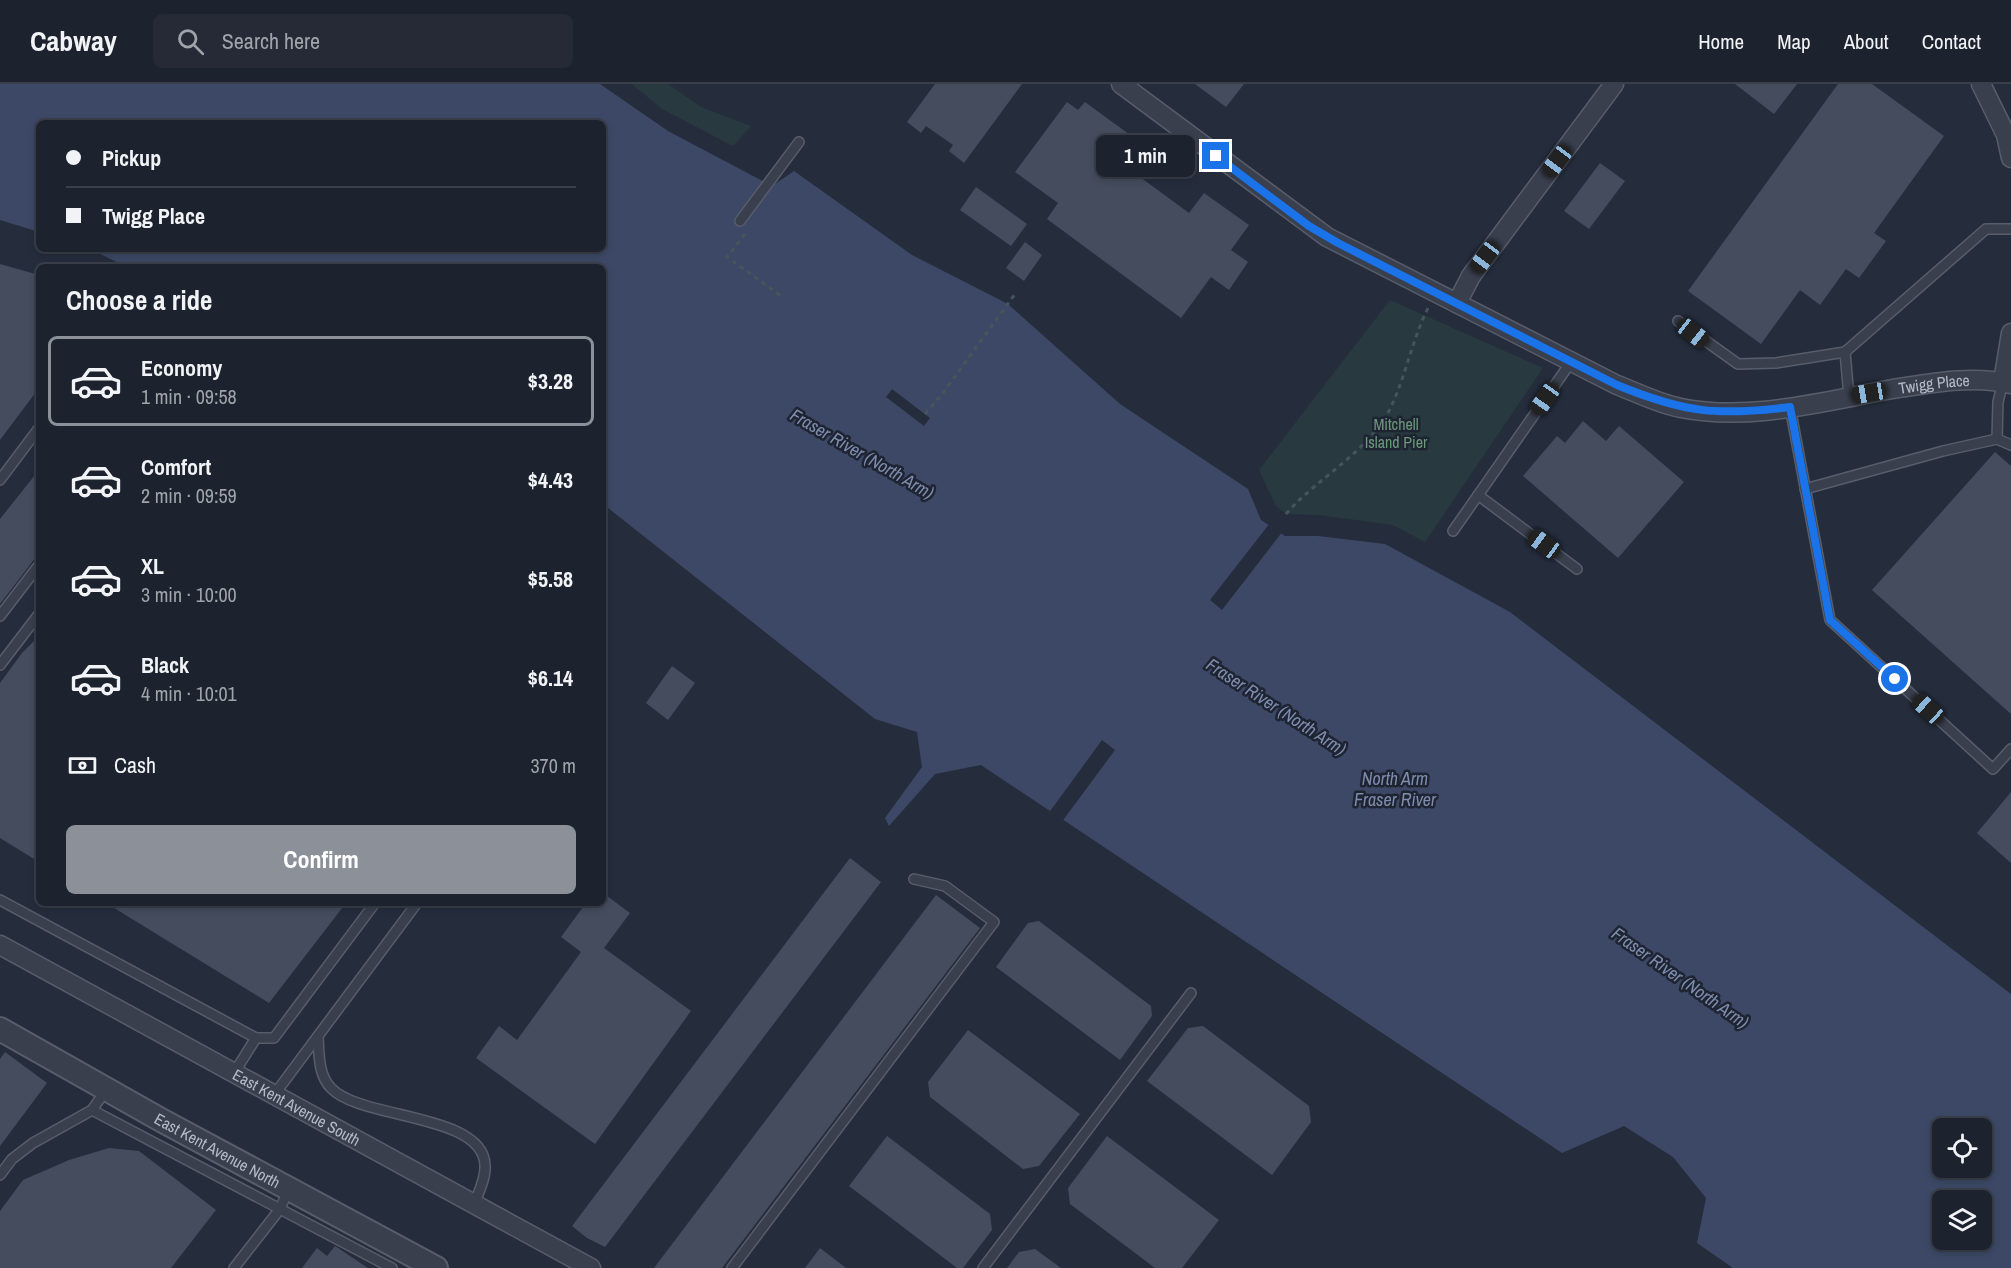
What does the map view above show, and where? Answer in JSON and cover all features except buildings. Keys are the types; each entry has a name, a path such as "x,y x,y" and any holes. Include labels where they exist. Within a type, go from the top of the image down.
{"street":[{"name":"Twigg Place","path":"1121,84 1309,226 1349,250 1617,385 1679,408 1733,413 1790,407 1932,383 2007,383"},
{"path":"1457,303 1471,276 1614,84"},
{"path":"1981,84 2006,135 2011,158"},
{"path":"2007,383 2011,333"},
{"name":"East Kent Avenue South","path":"0,945 591,1268"},
{"name":"East Kent Avenue North","path":"0,1029 106,1090 436,1268"}],"lane":[{"path":"740,221 799,142"},
{"path":"1678,321 1738,364 1776,363 1845,352 1986,229 2011,229"},
{"path":"1845,352 1849,397"},
{"path":"1453,531 1571,362"},
{"path":"1997,439 1998,402 2007,383"},
{"path":"1790,407 1830,620 1993,769 2011,749"},
{"path":"0,480 36,432"},
{"path":"1805,489 1943,450 1997,439 2011,445"},
{"path":"1478,495 1577,569"},
{"path":"0,616 36,569"},
{"path":"0,665 36,618"},
{"path":"732,1268 994,922 945,886 914,879"},
{"path":"0,900 256,1038 274,1038 373,906"},
{"path":"274,1095 415,906"},
{"path":"983,1268 1191,993"},
{"path":"318,1036 320,1064 324,1079 339,1094 450,1129 476,1144 485,1165 474,1205"},
{"path":"234,1073 256,1038"},
{"path":"0,1175 12,1159 33,1143 92,1110 106,1090"},
{"path":"92,1110 392,1268"},
{"path":"234,1268 280,1209 290,1188"}],"path":[{"path":"747,230 727,257 784,298"},
{"path":"925,414 944,393 1015,294"},
{"path":"1286,514 1303,494 1361,447 1390,407 1418,329 1429,306"}],"green space":[{"path":"632,84 668,84 701,107 751,126 733,146 662,109"},
{"name":"Mitchell Island Pier","path":"1390,300 1543,368 1425,542 1393,525 1319,515 1286,514 1276,506 1259,470"}],"water":[{"name":"North Arm Fraser River","path":"0,84 600,84 668,131 772,186 794,171 912,255 1008,304 1120,404 1248,489 1261,520 1285,536 1318,536 1385,544 1510,612 2011,994 2011,1268 1733,1268 1697,1243 1706,1198 1673,1157 1624,1126 1562,1153 981,765 935,774 889,826 885,818 922,767 917,732 875,719 606,506 606,264 121,264 96,252 606,252 606,120 36,120 36,231 0,220"}],"pier":[{"path":"892,389 930,418 924,426 886,397"},
{"path":"1270,523 1283,531 1222,610 1210,600"},
{"path":"1102,740 1115,750 1061,823 1048,814"}],"route":[{"path":"1216,156 1309,226 1338,243 1617,385 1656,401 1705,412 1733,413 1790,407 1830,620 1895,679"}],"water label":[{"name":"Fraser River (North Arm)","path":"862,454"},
{"name":"Fraser River (North Arm)","path":"1276,707"},
{"name":"Fraser River (North Arm)","path":"1680,978"}]}
